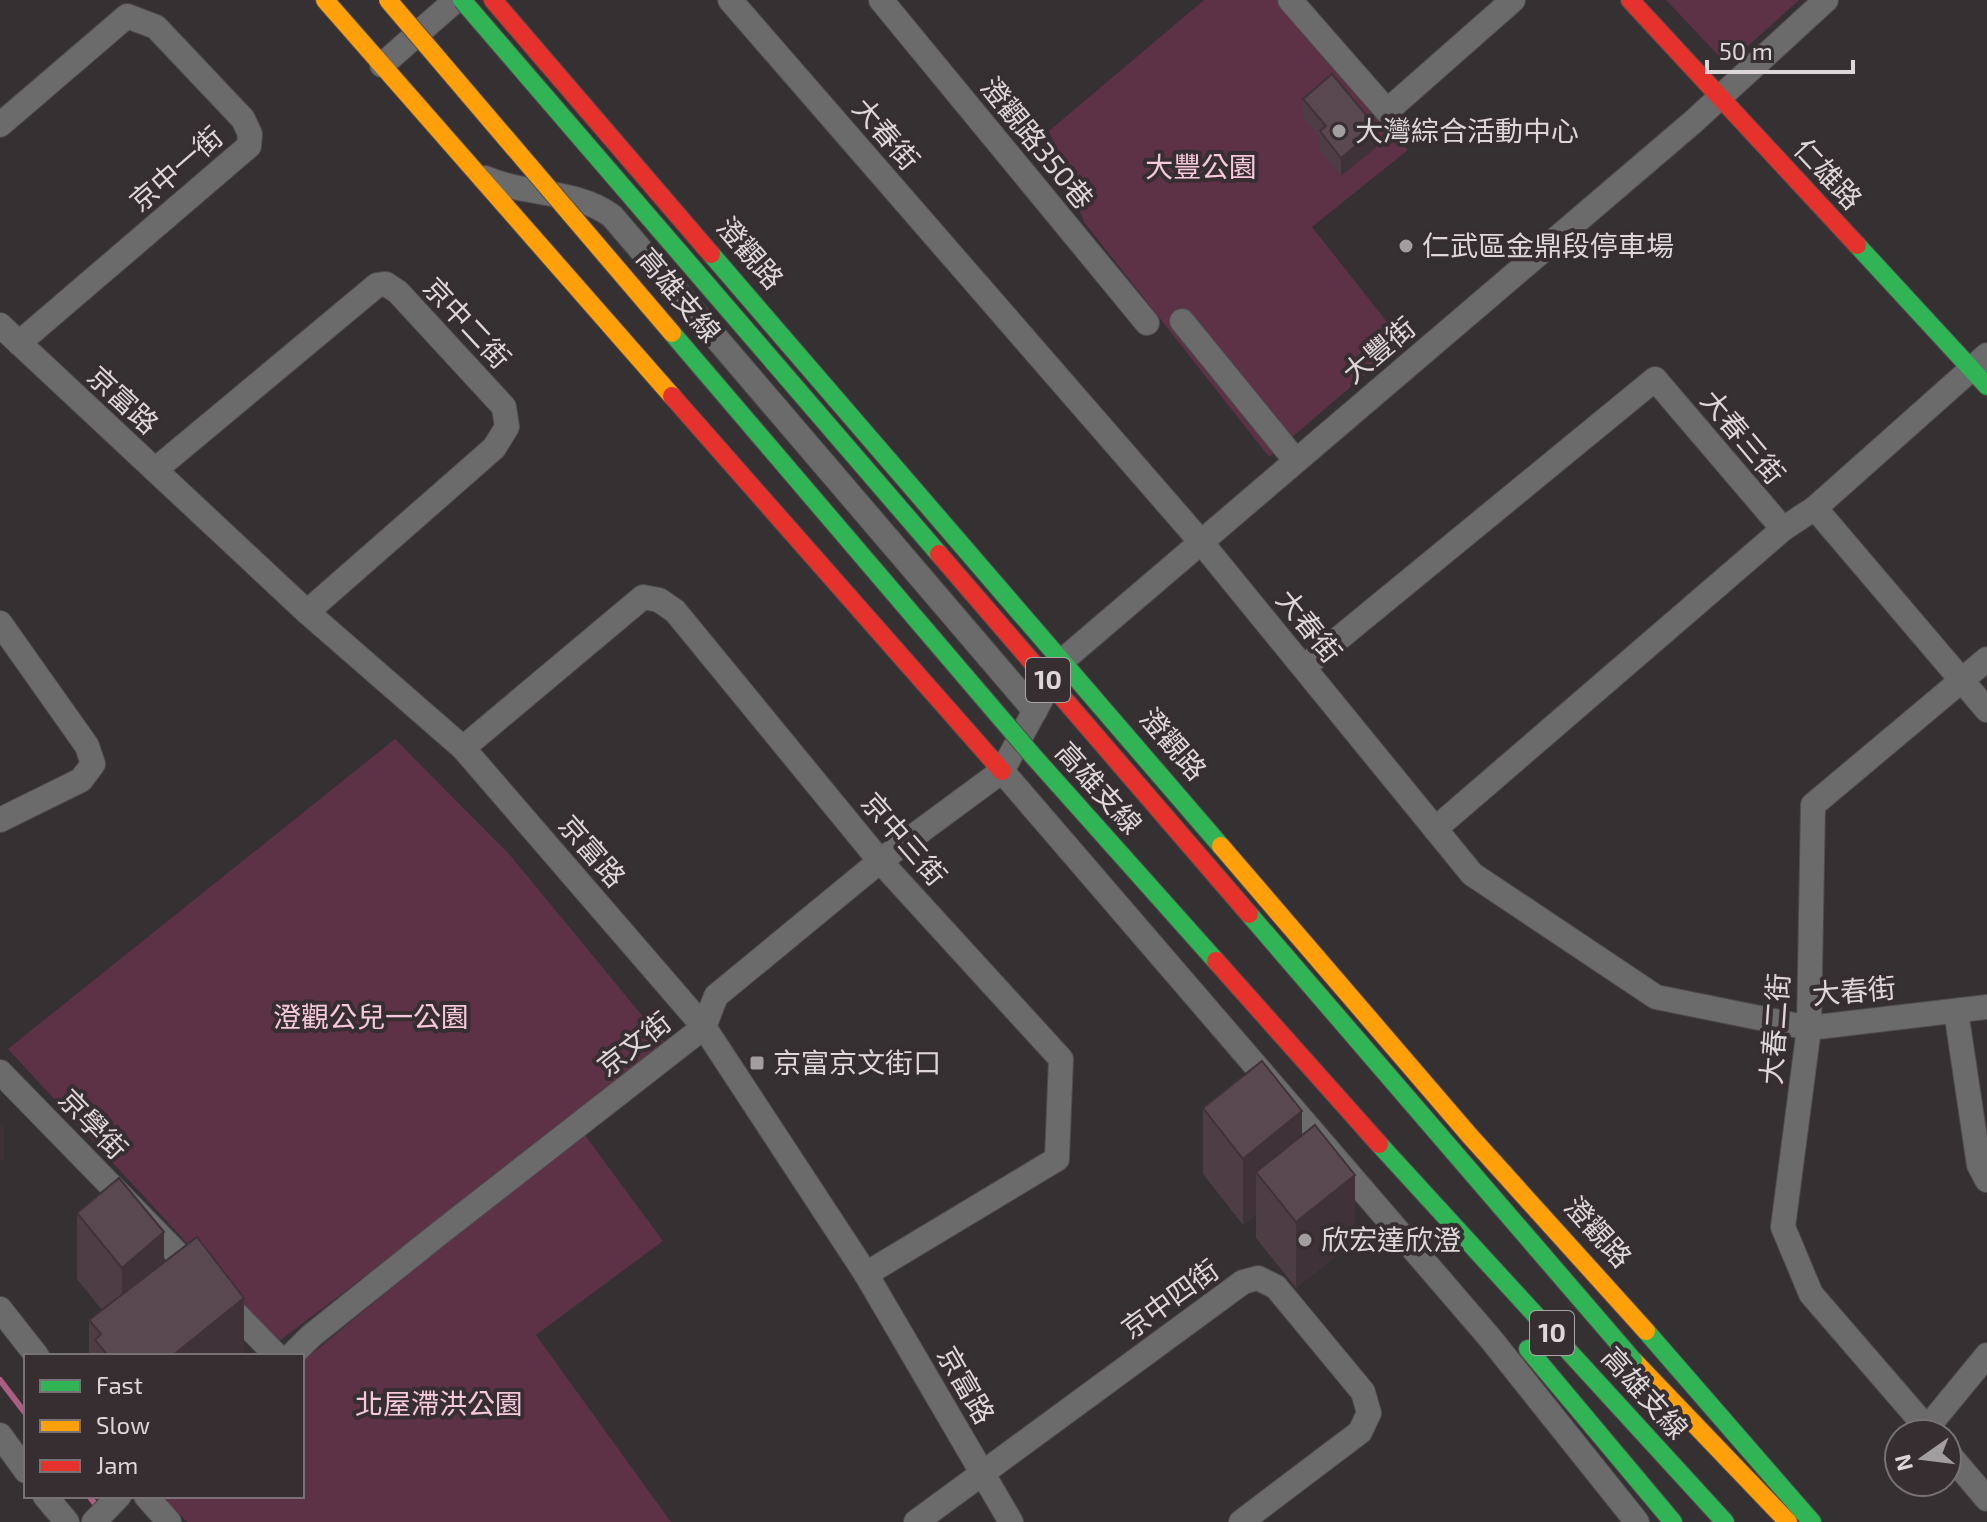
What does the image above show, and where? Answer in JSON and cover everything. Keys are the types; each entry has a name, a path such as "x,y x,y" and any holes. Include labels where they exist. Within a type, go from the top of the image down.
{"main road":[{"path":"325,0 1002,771"},
{"name":"高雄支線","path":"388,0 1034,757 1379,1144 1725,1522"},
{"name":"高雄支線","path":"459,0 1633,1360 1764,1522"},
{"name":"澄觀路","path":"493,0 1470,1136 1658,1344 1812,1522"},
{"name":"仁雄路","path":"1630,0 1719,98 1982,369"},
{"path":"1379,1144 1408,1201 1427,1225"},
{"path":"1515,1332 1673,1522"},
{"path":"1633,1360 1788,1522"}],"street":[{"path":"382,65 459,0"},
{"name":"大春街","path":"730,0 1201,542 1472,874 1656,997 1809,1028 1987,1007"},
{"name":"澄觀路350巷","path":"881,0 1147,323"},
{"path":"1290,0 1387,111 1513,0"},
{"name":"大豐街","path":"1002,771 1062,661 1719,98 1826,0"},
{"name":"京中一街","path":"0,125 127,16 156,27 243,119 250,134 249,146 19,343"},
{"path":"479,176 509,188 593,202 612,216 1035,711"},
{"name":"京中二街","path":"155,470 377,285 386,284 398,292 504,407 507,427 494,448 307,612"},
{"path":"1182,321 1296,461"},
{"name":"京富路","path":"0,325 307,612 463,748 704,1027 866,1274 1011,1522"},
{"path":"1435,829 1783,529 1815,508 1982,369"},
{"name":"大春三街","path":"1304,667 1655,379 1783,529"},
{"path":"1815,508 1987,710"},
{"name":"京中三街","path":"463,748 643,597 659,600 675,611 880,861 1061,1059 1057,1159 866,1274"},
{"path":"0,623 87,746 93,764 81,780 0,820"},
{"name":"大春二街","path":"1918,1418 1811,1294 1783,1227 1809,1028 1813,805 1987,659"},
{"path":"1002,771 1490,1338 1637,1522"},
{"name":"京文街","path":"293,1354 429,1241 704,1027 716,996 880,861 1002,771"},
{"path":"1956,1011 1979,1165 1987,1180"},
{"name":"京學街","path":"0,1072 275,1354"},
{"name":"京中四街","path":"916,1522 1243,1282 1258,1278 1276,1287 1363,1392 1369,1413 1360,1432 1241,1522"},
{"path":"0,1309 35,1354"},
{"path":"1939,1418 1987,1355"},
{"path":"0,1435 24,1468"},
{"path":"1963,1471 1987,1499"},
{"path":"47,1498 67,1522"},
{"path":"94,1522 117,1498"},
{"path":"148,1498 169,1522"}],"green space":[{"name":"大豐公園","path":"1204,0 1278,0 1408,150 1312,227 1403,342 1269,457 1084,222 1049,131"},
{"path":"1666,0 1799,0 1736,57 1718,55"},
{"name":"澄觀公兒一公園","path":"395,739 510,855 668,1047 278,1342 8,1049"},
{"name":"北屋滯洪公園","path":"582,1131 663,1241 536,1335 671,1522 187,1522 164,1498 304,1498 304,1360"}],"building":[{"path":"1332,74 1377,128 1341,158 1320,131 1326,126 1303,99"},
{"path":"1262,1061 1302,1111 1243,1159 1203,1108"},
{"path":"1315,1125 1355,1175 1296,1222 1256,1172"},
{"path":"119,1178 164,1232 122,1268 77,1213"},
{"path":"197,1237 244,1298 174,1354 106,1354 95,1340 101,1334 89,1320"}],"waterway":[{"path":"0,1380 24,1411"},
{"path":"91,1498 99,1509"}],"traffic: fast":[{"path":"462,0 939,554"},
{"path":"1857,245 1987,386"},
{"path":"711,254 1221,846"},
{"path":"672,333 1034,757 1216,961"},
{"path":"1249,914 1633,1360"},
{"path":"1379,1144 1725,1522"},
{"path":"1646,1331 1812,1522"},
{"path":"1528,1349 1673,1522"}],"traffic: slow":[{"path":"325,0 672,396"},
{"path":"388,0 672,333"},
{"path":"1221,846 1470,1136 1646,1331"},
{"path":"1633,1360 1788,1522"}],"traffic: jam":[{"path":"493,0 711,254"},
{"path":"1630,0 1857,245"},
{"path":"672,396 1002,771"},
{"path":"939,554 1249,914"},
{"path":"1216,961 1379,1144"}],"place":[{"name":"大灣綜合活動中心","path":"1339,131"},
{"name":"仁武區金鼎段停車場","path":"1406,246"},
{"name":"京富京文街口","path":"757,1063"},
{"name":"欣宏達欣澄","path":"1305,1240"}]}
